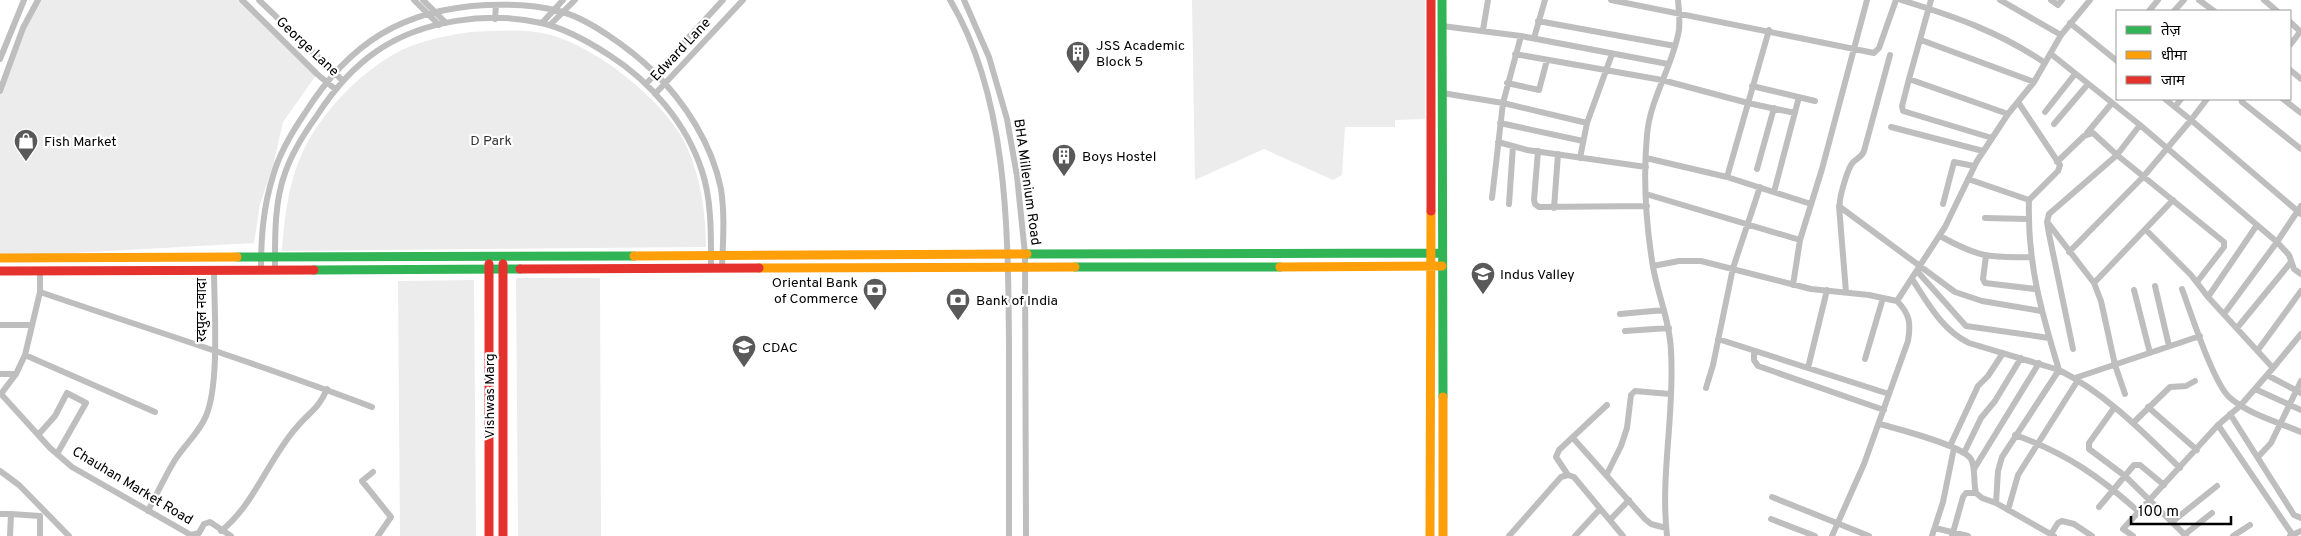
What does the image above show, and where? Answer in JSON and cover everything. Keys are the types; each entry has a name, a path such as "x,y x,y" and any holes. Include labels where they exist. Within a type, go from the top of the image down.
{"street":[{"path":"0,59 24,0"},
{"path":"0,91 24,28 38,0"},
{"name":"George Lane","path":"242,0 335,89"},
{"name":"George Lane","path":"259,0 343,81"},
{"path":"414,0 443,24"},
{"path":"423,0 431,13"},
{"path":"542,23 563,0"},
{"path":"550,25 575,0"},
{"name":"Edward Lane","path":"646,84 723,0"},
{"name":"Edward Lane","path":"655,94 743,0"},
{"name":"BHA Millenium Road","path":"950,0 958,13 977,60 992,116 1006,217 1008,254 1010,536"},
{"name":"BHA Millenium Road","path":"964,0 989,57 1007,119 1017,176 1025,254 1026,536"},
{"path":"1430,536 1431,0"},
{"path":"1442,0 1443,536"},
{"path":"1483,30 1488,0"},
{"path":"1534,38 1545,0"},
{"path":"1611,0 1769,30 1874,53 1877,52 1896,0"},
{"path":"1667,536 1666,484 1672,352 1669,328 1653,266 1646,194 1646,158 1647,132 1652,108 1675,46 1679,14 1678,0"},
{"path":"1793,285 1800,240 1867,0"},
{"path":"1901,0 1992,31 2022,47 2046,63"},
{"path":"1931,0 1902,106 1903,111 1992,138"},
{"path":"2000,0 2061,35"},
{"path":"2051,0 2058,5 2062,0"},
{"path":"1897,301 1940,236 1983,151 2008,114 2034,82 2061,35 2090,0"},
{"path":"2150,10 2158,0"},
{"path":"2175,10 2184,0"},
{"path":"2199,0 2213,10"},
{"path":"2264,0 2276,10"},
{"path":"495,19 496,5"},
{"path":"261,271 261,230 265,206 278,162 298,124 333,73 348,58 378,34 431,13 466,6 496,5 532,6 563,12 623,44 665,83 699,130 712,159 720,189 723,218 722,268"},
{"path":"275,271 278,208 284,174 294,151 335,89 377,50 398,39 443,24 495,19 521,19 550,25 571,33 630,68 655,94 687,137 702,171 707,194 711,268"},
{"path":"1538,21 1675,46"},
{"path":"2070,23 2116,59"},
{"path":"2291,23 2301,32 2291,44"},
{"path":"1442,26 1534,38 1668,64"},
{"path":"1727,177 1769,30"},
{"path":"1492,198 1503,103 1521,36"},
{"path":"1921,40 2034,82"},
{"path":"1515,54 1662,80 1748,103 1795,113"},
{"path":"1580,158 1587,123 1612,54"},
{"path":"2051,54 2168,148 2258,225 2289,255 2294,269 2301,274"},
{"path":"1846,292 1839,203 1851,165 1860,159 1864,151 1890,55"},
{"path":"1507,83 1540,90 1547,60"},
{"path":"2291,71 2301,79"},
{"path":"2045,112 2075,74"},
{"path":"1909,79 2008,114"},
{"path":"2054,124 2088,84"},
{"path":"1752,86 1815,101"},
{"path":"1442,93 1503,103 1587,123"},
{"path":"1774,192 1800,97"},
{"path":"2166,100 2300,211 2224,314"},
{"path":"2175,107 2180,100"},
{"path":"2069,252 2144,177 2206,100"},
{"path":"2241,100 2301,149"},
{"path":"2284,100 2301,113"},
{"path":"2018,102 2060,165 2058,170 2028,200 2031,257 2036,289 2059,370"},
{"path":"2057,162 2086,135 2112,103"},
{"path":"1757,170 1774,108"},
{"path":"1500,123 1583,140"},
{"path":"2073,348 2047,222 2052,211 2117,155 2140,125"},
{"path":"1891,127 1983,151"},
{"path":"2086,135 2093,133 2117,155 2224,242 2224,247 2197,282"},
{"path":"1498,142 1538,151 1646,167"},
{"path":"1509,204 1513,146"},
{"path":"1538,151 1534,200 1539,207 1647,206"},
{"path":"1554,208 1558,154"},
{"path":"1646,158 1727,177 1811,204"},
{"path":"1943,204 1954,162 1974,166"},
{"path":"1968,179 2028,200"},
{"path":"1706,388 1733,268 1760,187"},
{"path":"1646,194 1800,240"},
{"path":"2094,283 2173,200"},
{"path":"1839,203 1840,207 1919,268 1955,292 1968,298 2041,311"},
{"path":"1985,218 2028,219"},
{"path":"2047,222 2094,283 2101,301 2115,364 2125,394"},
{"path":"2208,297 2258,225"},
{"path":"2146,230 2197,282 2208,297 2273,368"},
{"path":"1940,236 1966,250 1986,256 2031,257"},
{"path":"0,258 1442,253"},
{"name":"Vishwas Marg","path":"489,256 489,536"},
{"name":"Vishwas Marg","path":"503,256 503,536"},
{"path":"1986,256 1983,279 1985,283 2036,289"},
{"path":"1653,266 1679,261 1701,261 1793,285 1897,301 1909,317 1908,342 1880,424 1832,536"},
{"path":"2237,328 2291,262"},
{"path":"0,270 275,271 1442,266"},
{"path":"1919,268 1966,326 2049,338"},
{"name":"Chauhan Market Road","path":"40,270 40,292 25,355 16,374 0,393 38,435 72,467 191,534 199,533 207,522 210,522 231,536"},
{"name":"रदपुल नवादा","path":"148,511 175,461 194,437 207,415 211,394 214,351 214,270"},
{"path":"1912,279 1946,328 1957,337 1969,343 2059,370 2077,379 2133,423 2180,468"},
{"path":"2155,286 2169,346"},
{"path":"2182,289 2218,380 2228,396 2240,406 2301,432"},
{"path":"1808,368 1827,290"},
{"path":"2134,290 2150,353"},
{"path":"2258,350 2301,291"},
{"path":"40,292 266,367 372,406"},
{"path":"1865,359 1883,298"},
{"path":"1620,314 1664,310"},
{"path":"0,324 31,325"},
{"path":"1625,331 1669,328"},
{"path":"2133,536 2123,529 2218,425 2240,406 2301,334"},
{"path":"2008,510 2018,475 2077,379 2115,364 2200,336"},
{"path":"1718,339 1889,394"},
{"path":"1754,351 1754,360 1758,366 1884,410"},
{"path":"1932,536 1943,502 1952,447 1978,386 1988,376 2003,352"},
{"path":"25,355 155,412"},
{"path":"1964,453 1981,418 1995,401 2021,358"},
{"path":"1974,470 2038,363"},
{"path":"1996,503 1998,471 2002,457 2059,370"},
{"path":"0,374 16,374"},
{"path":"2266,374 2298,392"},
{"path":"2133,423 2148,406 2170,387 2186,386 2195,381"},
{"path":"2258,457 2271,443 2289,405 2298,392 2301,381"},
{"path":"221,531 239,513 296,427 321,404 327,389"},
{"path":"2255,389 2301,410"},
{"path":"1607,474 1621,446 1627,428 1631,394 1635,391 1670,394"},
{"path":"38,435 54,416 67,393 86,403 57,454"},
{"path":"1607,405 1559,450 1556,457 1568,475 1574,478 1623,536"},
{"path":"2148,406 2197,450"},
{"path":"2114,408 2088,446 2125,476 2185,535 2212,512"},
{"path":"2230,414 2294,515 2301,518"},
{"path":"1880,424 1952,447 1964,453 1971,459 1976,493 2052,535 2058,523 2062,521 2074,524 2092,536"},
{"path":"2218,425 2291,535 2301,531"},
{"path":"2015,435 2038,443 2083,467 2113,489 2139,512"},
{"path":"1573,438 1651,524 1666,528"},
{"path":"2099,507 2134,465 2140,465 2164,485"},
{"path":"0,471 19,485 69,536"},
{"path":"372,472 362,481 391,517 378,536"},
{"path":"1509,536 1561,477 1568,475"},
{"path":"2172,522 2217,486"},
{"path":"1953,534 1963,498 1966,493 1976,493"},
{"path":"1772,497 1869,536"},
{"path":"1610,520 1629,500"},
{"path":"1576,536 1600,509"},
{"path":"0,514 40,516 40,536"},
{"path":"10,536 11,514"},
{"path":"1770,520 1815,536"},
{"path":"2233,536 2250,525"},
{"path":"1935,528 1953,534 1968,536"}],"green space":[{"path":"39,0 242,0 317,74 283,122 273,166 260,204 254,243 0,257 0,91 17,46"},
{"path":"1192,0 1425,0 1425,119 1395,120 1395,127 1345,127 1342,175 1333,180 1264,149 1195,180"},
{"name":"D Park","path":"524,31 561,38 602,59 642,90 674,124 690,153 701,193 706,247 282,251 287,204 292,180 308,141 331,108 361,77 394,54 425,41 470,32"},
{"path":"516,278 600,278 601,536 518,536"},
{"path":"474,280 476,536 400,536 398,281"}],"traffic: fast":[{"path":"1442,0 1443,397"},
{"path":"1027,254 1442,253"},
{"path":"237,257 634,256"},
{"path":"1075,267 1280,267"},
{"path":"314,270 520,269"}],"traffic: slow":[{"path":"1430,536 1431,211"},
{"path":"634,256 1027,254"},
{"path":"0,258 237,257"},
{"path":"1280,267 1442,266"},
{"path":"759,268 1075,267"},
{"path":"1443,397 1443,536"}],"traffic: jam":[{"path":"1431,0 1431,211"},
{"path":"489,264 489,536"},
{"path":"503,264 503,536"},
{"path":"520,269 759,268"},
{"path":"0,271 314,270"}],"place":[{"name":"JSS Academic Block 5","path":"1078,74"},
{"name":"Fish Market","path":"26,162"},
{"name":"Boys Hostel","path":"1064,177"},
{"name":"Indus Valley","path":"1483,295"},
{"name":"Oriental Bank of Commerce","path":"875,311"},
{"name":"Bank of India","path":"958,321"},
{"name":"CDAC","path":"744,368"}]}
